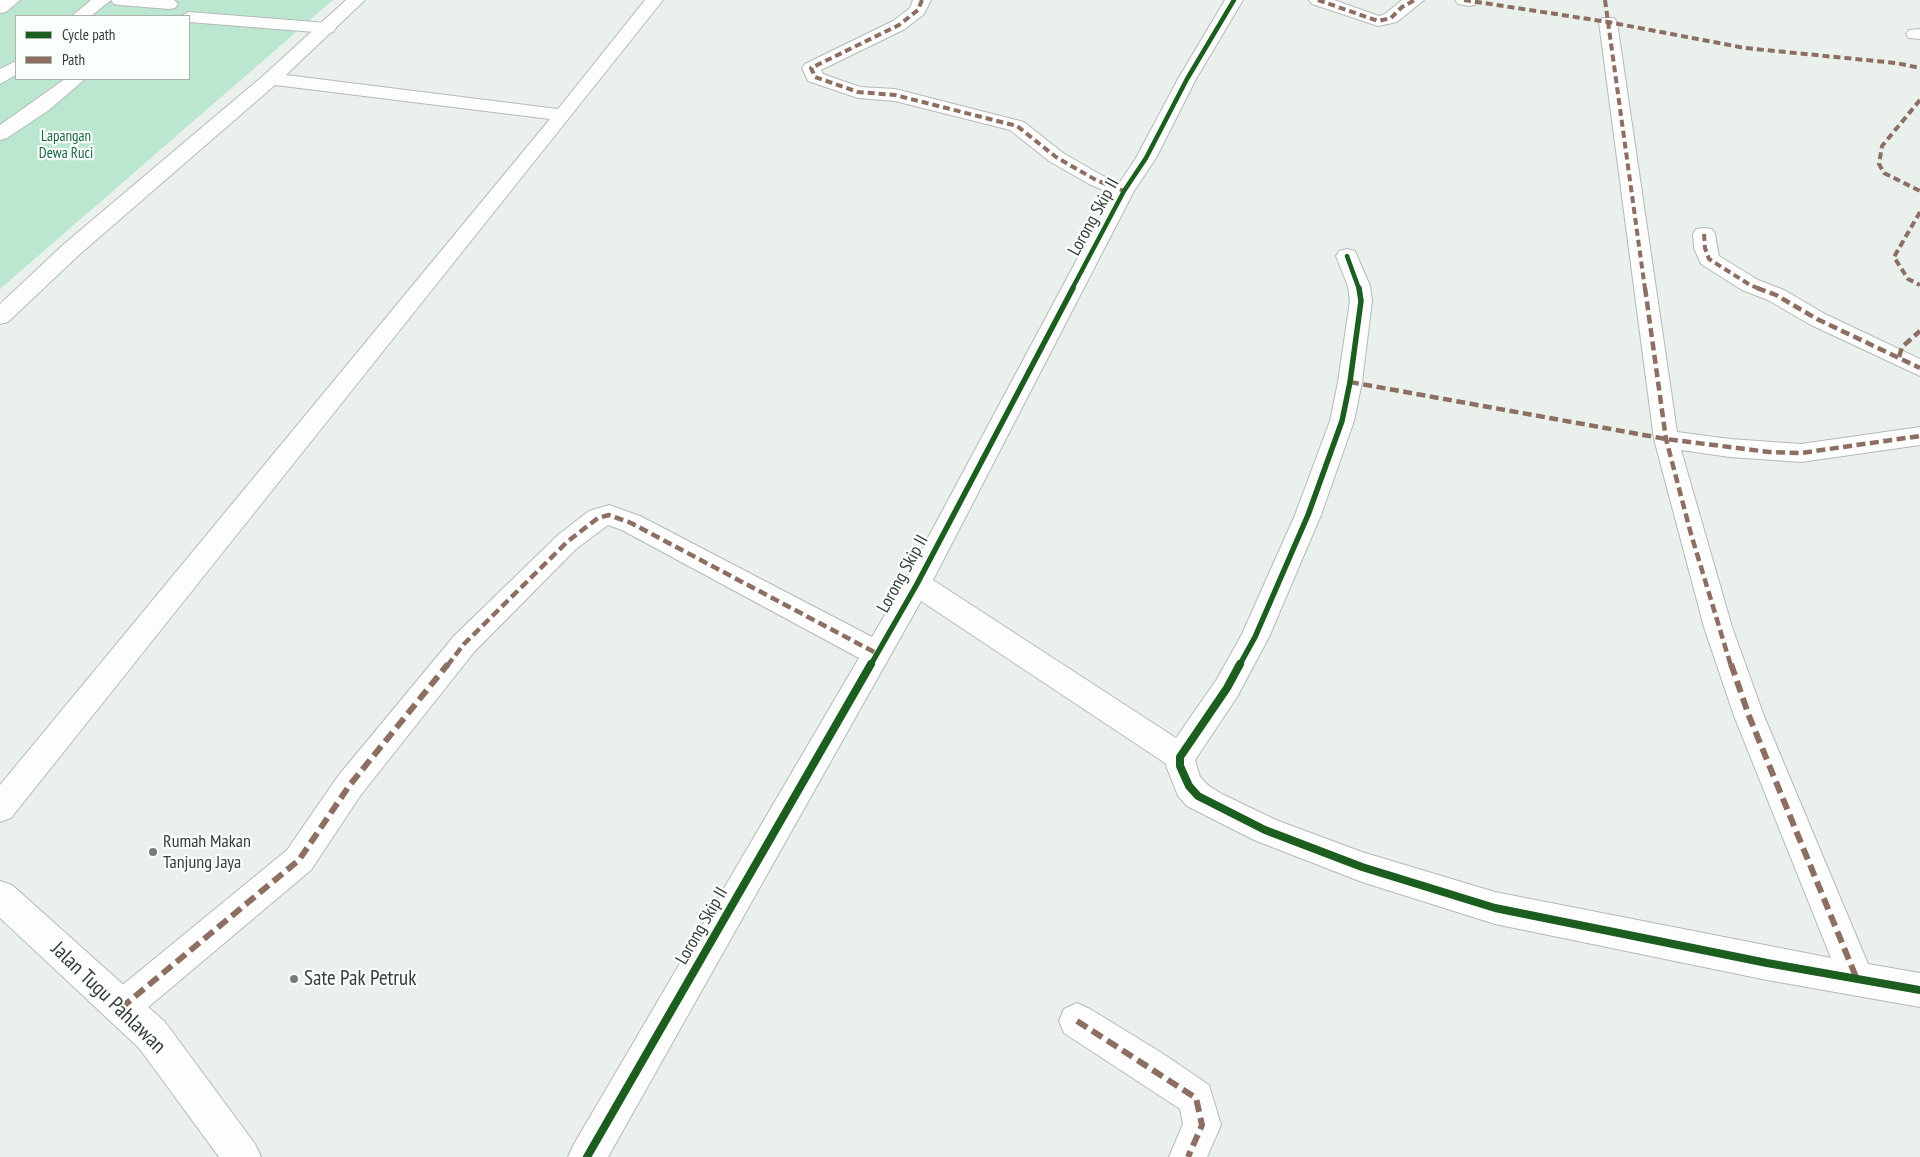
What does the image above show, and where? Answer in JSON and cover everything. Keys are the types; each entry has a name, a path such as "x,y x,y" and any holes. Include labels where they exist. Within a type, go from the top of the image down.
{"street":[{"path":"0,8 10,0"},
{"path":"81,15 102,0"},
{"path":"120,0 164,9 182,15"},
{"path":"0,317 72,249 271,79 356,0"},
{"path":"0,808 564,116 654,0"},
{"path":"922,0 918,10 900,24 811,68 814,77 834,86 858,92 895,95 1017,126 1056,157 1096,180 1124,191"},
{"name":"Lorong Skip II","path":"587,1157 916,584 1124,191 1146,158 1187,78 1234,0"},
{"path":"1318,0 1378,21 1391,18 1402,7 1415,0"},
{"path":"190,17 327,28"},
{"path":"1608,22 1666,439 1716,618 1746,708 1856,977"},
{"path":"271,79 564,116"},
{"path":"0,134 42,106 75,80"},
{"path":"1704,234 1705,248 1709,260 1750,285 1776,295 1817,319 1920,368"},
{"path":"1347,256 1361,300 1350,382 1342,421 1308,515 1255,637 1227,688 1180,758 1182,771 1189,786 1198,796 1265,830 1362,867 1495,908 1767,963 1856,977 1920,990"},
{"path":"1666,439 1730,448 1801,453 1920,436"},
{"path":"121,1008 299,860 349,786 464,644 567,542 598,518 609,516 631,522 876,653"},
{"path":"916,584 1180,758"},
{"name":"Jalan Tugu Pahlawan","path":"0,896 152,1035 242,1157"},
{"path":"1077,1022 1149,1066 1196,1098 1202,1125 1188,1157"}],"green space":[{"name":"Lapangan Dewa Ruci","path":"0,0 333,0 0,289"}],"marked path":[{"path":"922,0 918,10 899,25 811,68 815,77 858,92 895,95 1017,126 1056,157 1096,180 1124,191"},
{"path":"1318,0 1378,21 1391,18 1402,7 1415,0"},
{"path":"1464,0 1608,22 1745,48 1896,63 1920,68"},
{"path":"1605,0 1666,439 1718,627 1749,716 1856,977"},
{"path":"1920,100 1882,146 1879,164 1884,173 1920,191"},
{"path":"1920,212 1894,257 1908,279 1920,285"},
{"path":"1704,234 1705,248 1709,259 1750,285 1776,295 1817,319 1920,368"},
{"path":"1899,357 1902,347 1920,331"},
{"path":"1350,382 1666,439 1769,452 1801,453 1868,445 1920,436"},
{"path":"121,1008 299,860 349,786 464,644 567,542 598,518 609,515 631,523 876,653"},
{"path":"1077,1021 1196,1098 1202,1125 1188,1157"}],"cycle path":[{"path":"587,1157 917,584 1124,191 1146,158 1187,79 1234,0"},
{"path":"1347,256 1359,286 1361,301 1350,382 1342,421 1308,515 1255,637 1227,688 1180,757 1180,766 1189,786 1198,796 1211,804 1265,830 1362,867 1495,908 1767,963 1920,990"}],"place":[{"name":"Rumah Makan Tanjung Jaya","path":"153,852"},
{"name":"Sate Pak Petruk","path":"294,979"}]}
